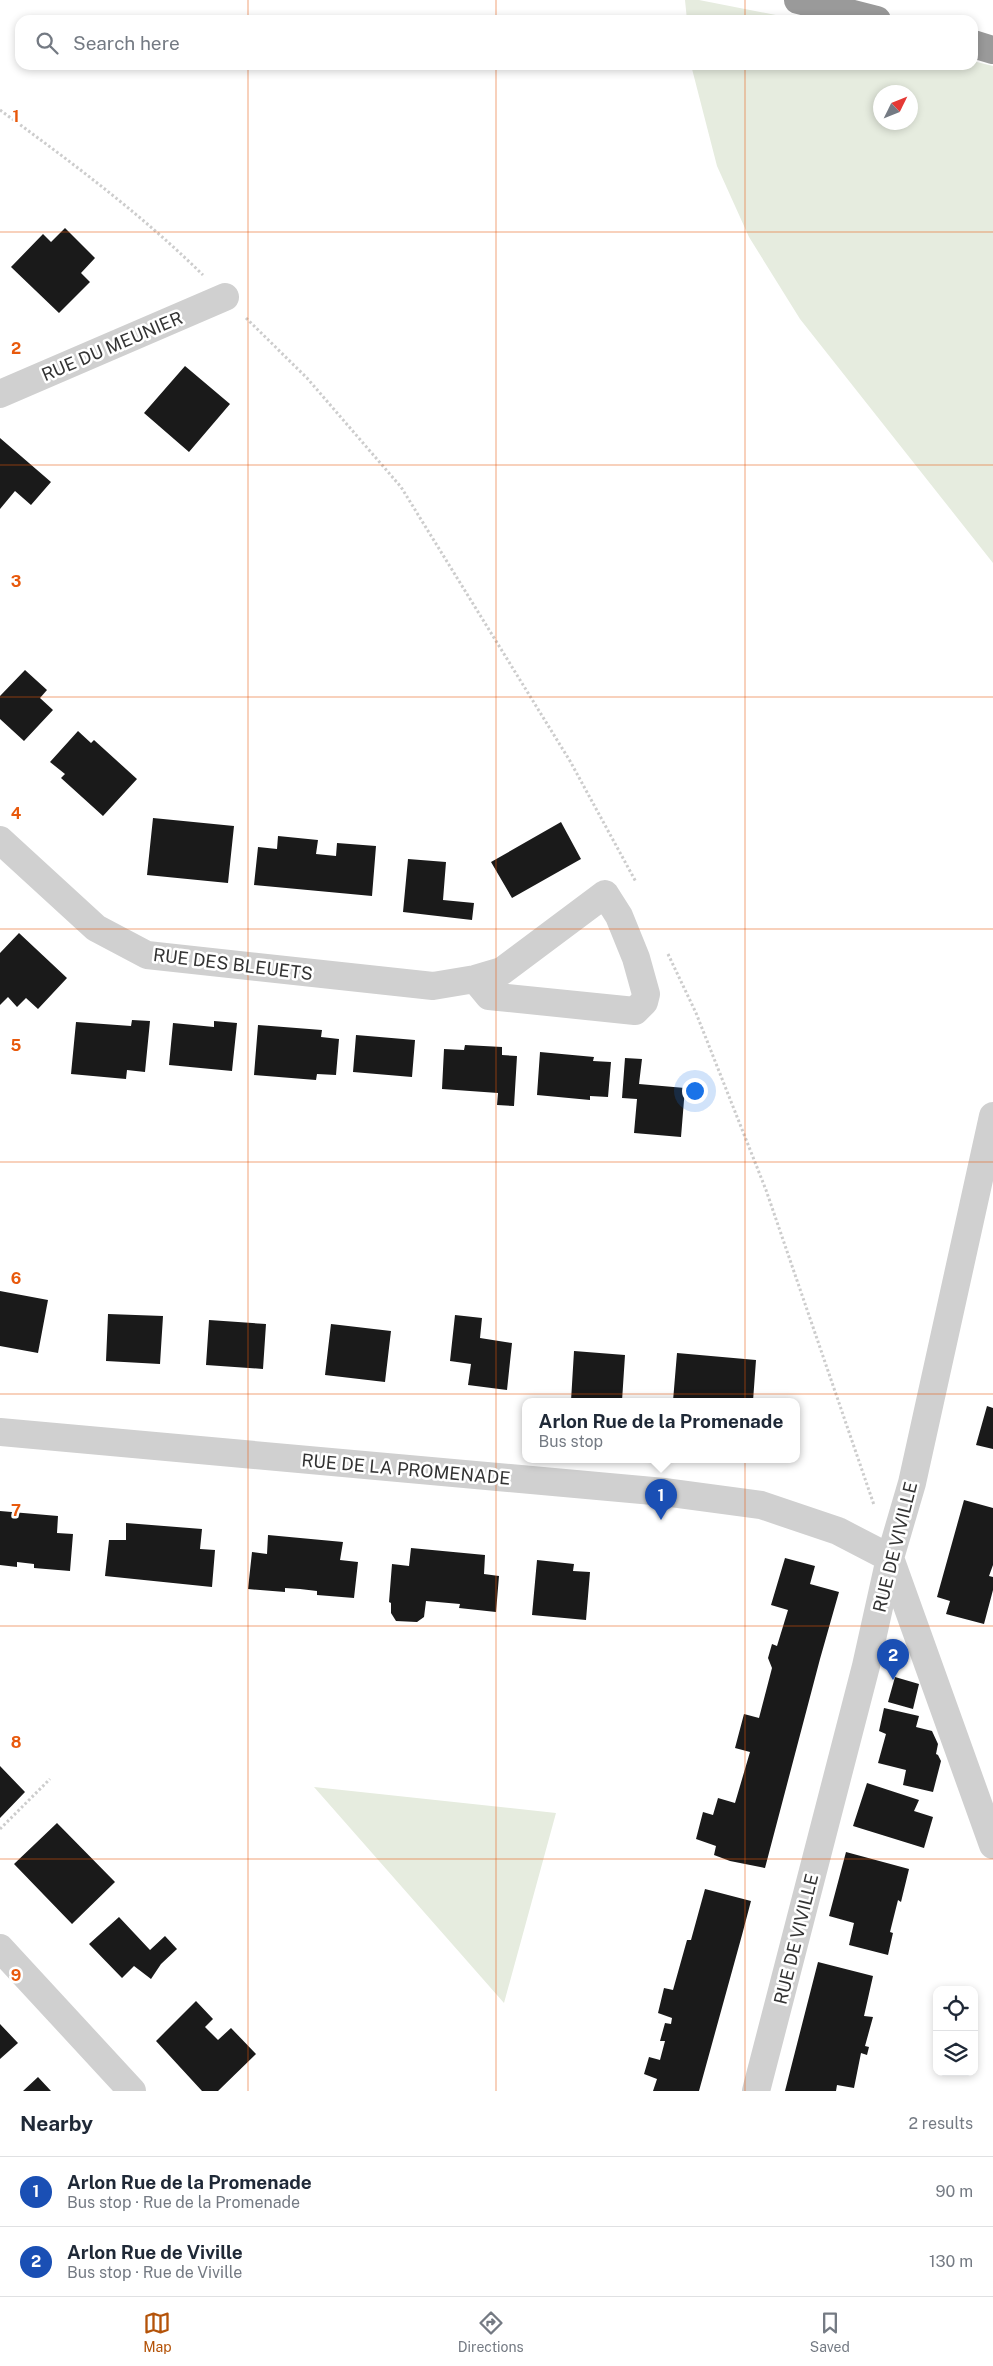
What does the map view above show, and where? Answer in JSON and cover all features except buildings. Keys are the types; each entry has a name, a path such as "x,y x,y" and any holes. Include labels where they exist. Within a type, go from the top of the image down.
{"highway":[{"path":"798,0 857,15"},
{"path":"978,46 993,50"}],"street":[{"name":"RUE DU MEUNIER","path":"0,394 225,297"},
{"name":"RUE DES BLEUETS","path":"0,840 96,928 147,955 434,986 475,979 502,971 605,894 619,916 626,933 636,958 646,994 644,1002 635,1010 490,996 475,979"},
{"name":"RUE DE VIVILLE","path":"756,2091 866,1666 890,1558 919,1451 993,1116"},
{"name":"RUE DE LA PROMENADE","path":"0,1432 664,1492 761,1505 838,1531 890,1558"},
{"path":"890,1558 993,1845"},
{"path":"0,1948 132,2091"}],"path":[{"path":"0,110 82,169 165,238 307,378 401,487 570,761 636,884"},
{"path":"668,953 696,1013 766,1190 875,1511"},
{"path":"0,1829 50,1779"}],"shaded area":[{"path":"685,0 699,0 776,15 686,15"},
{"path":"978,62 993,66 993,563 800,319 749,237 717,166 692,70 978,70"},
{"path":"314,1787 556,1813 504,2003"}],"place":[{"name":"Arlon Rue de la Promenade","path":"661,1520"},
{"name":"Arlon Rue de Viville","path":"893,1680"}]}
